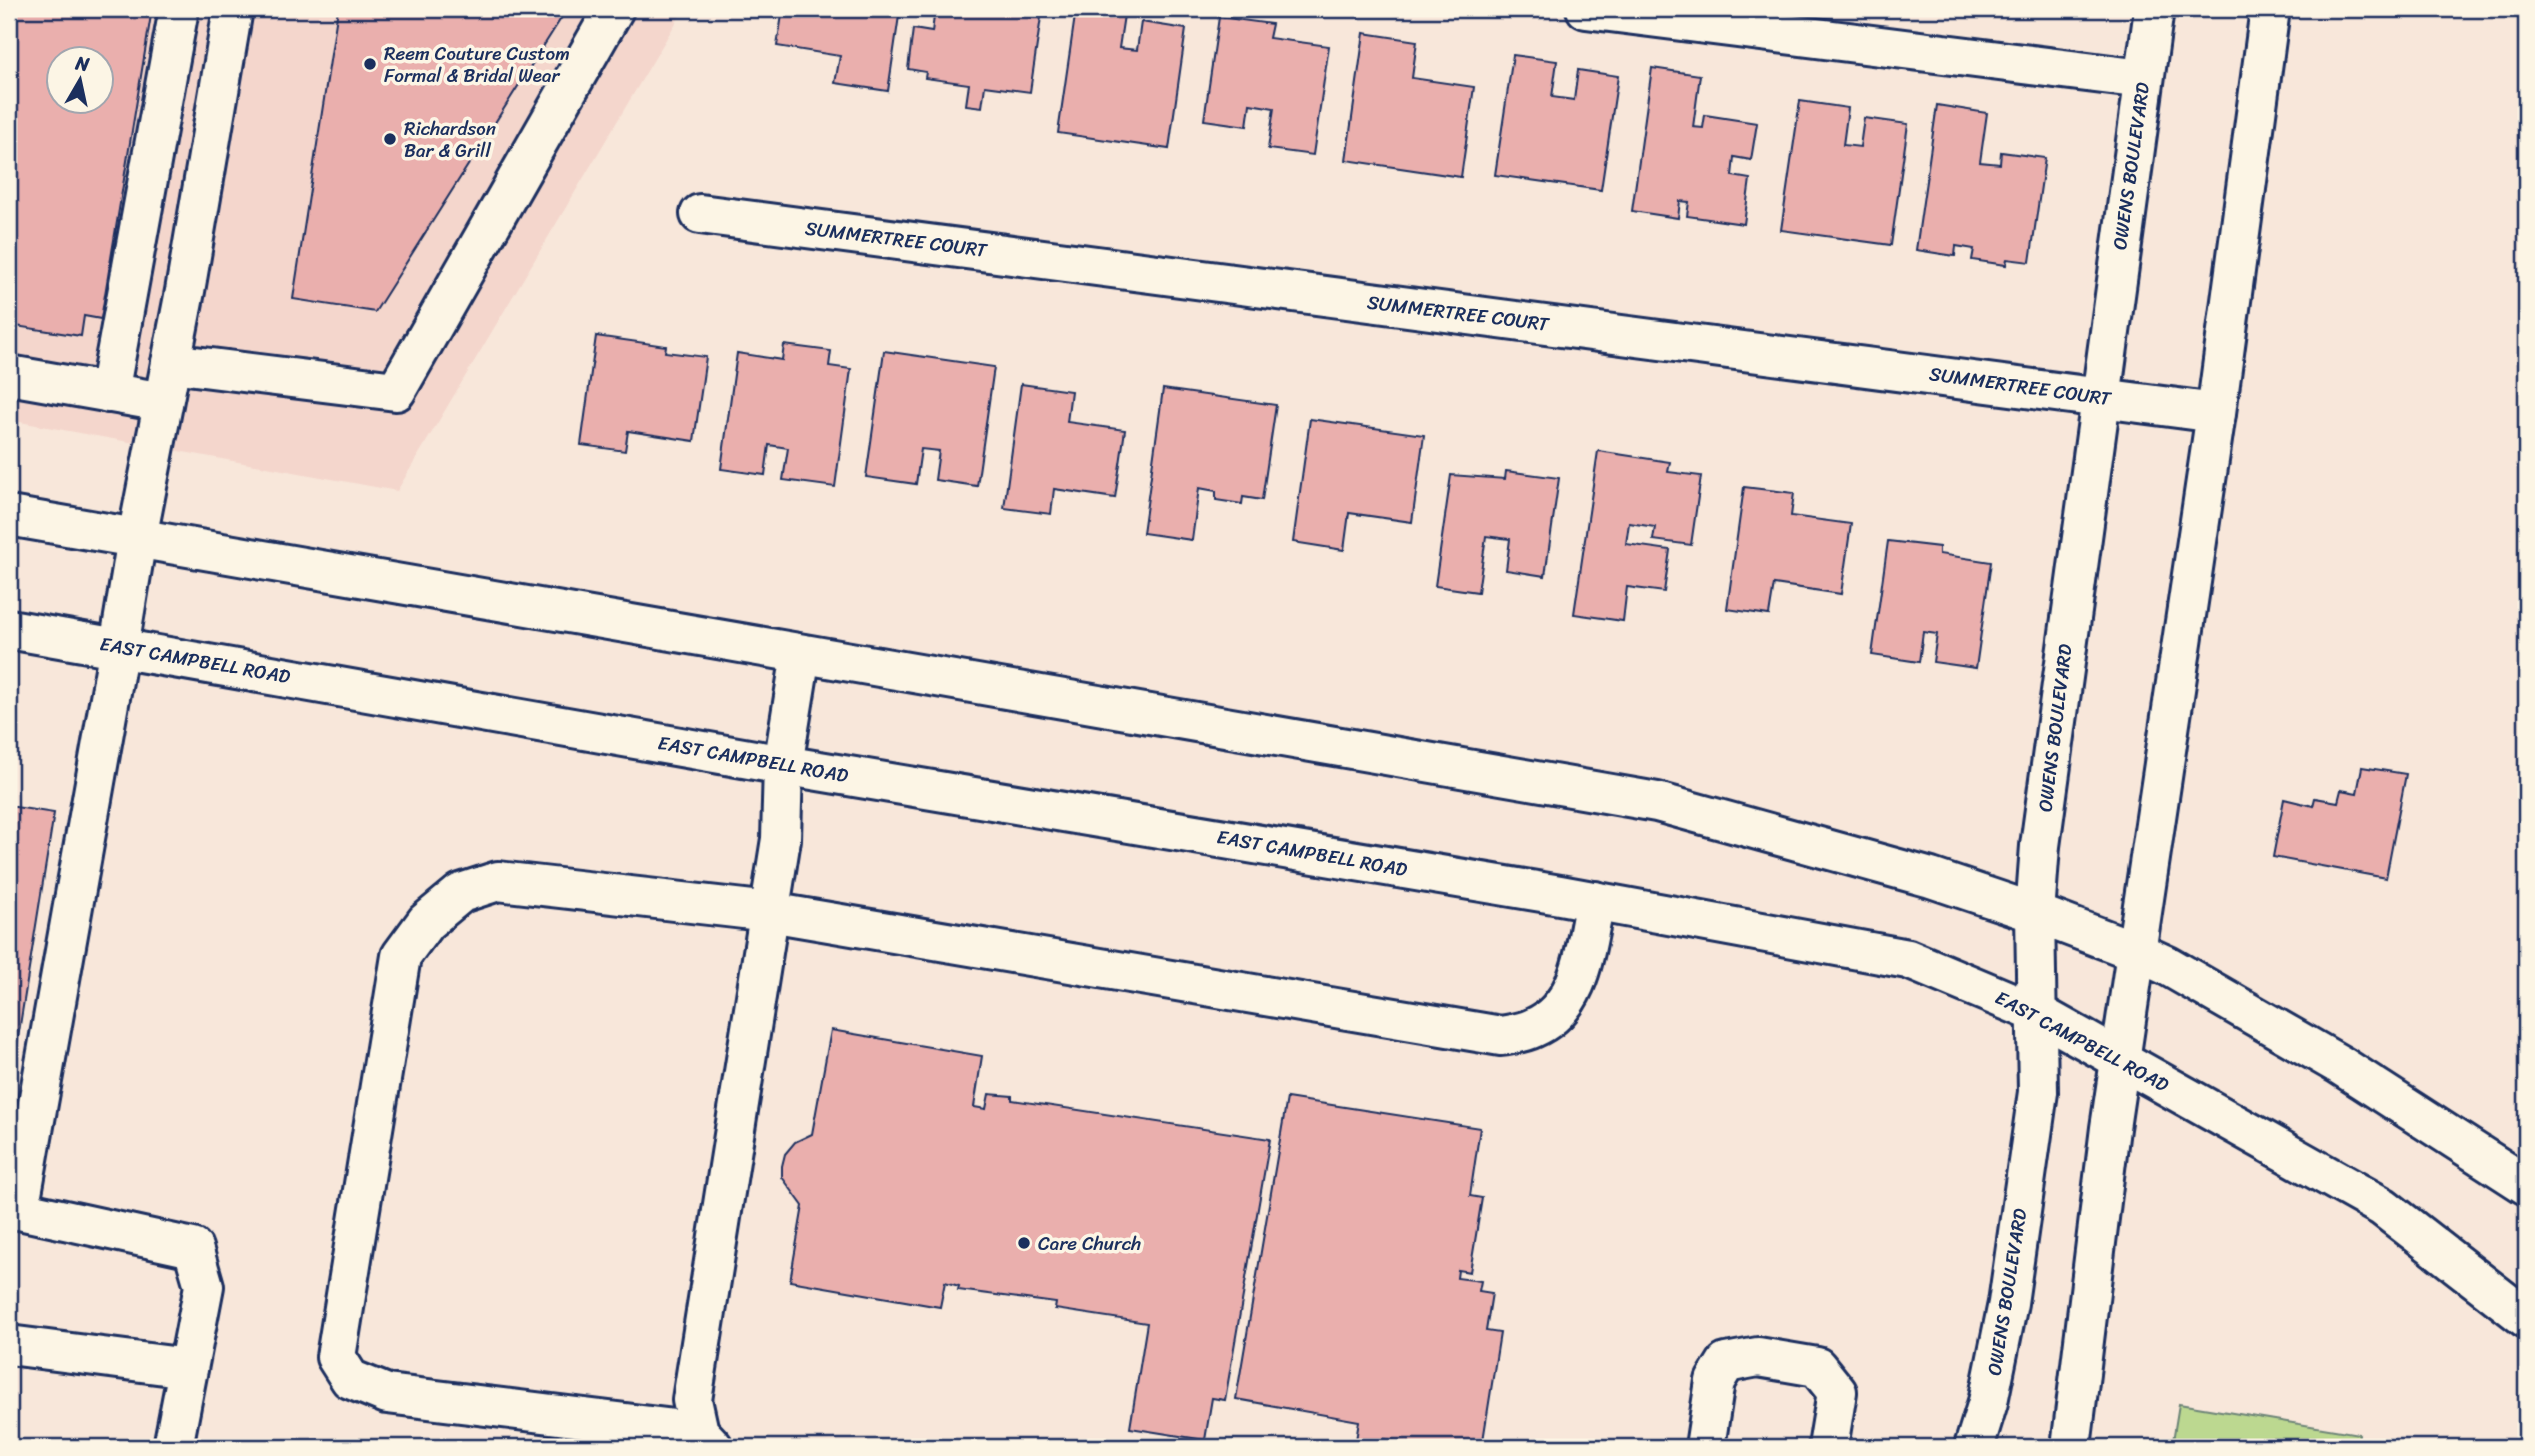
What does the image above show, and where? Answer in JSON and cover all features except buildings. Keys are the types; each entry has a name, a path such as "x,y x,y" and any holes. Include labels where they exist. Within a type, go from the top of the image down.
{"main road":[{"path":"109,393 179,9"},
{"path":"173,1447 204,1286 193,1248 14,1209 172,363 233,9"},
{"path":"172,363 396,391 614,9"},
{"path":"1586,9 2143,79"},
{"name":"OWENS BOULEVARD","path":"1974,1447 1988,1402 2014,1264 2038,1092 2035,913 2040,846 2058,698 2154,9"},
{"path":"2071,1447 2120,1060 2216,413 2270,9"},
{"name":"SUMMERTREE COURT","path":"700,214 2216,413"},
{"path":"9,374 163,402"},
{"path":"9,516 1657,802 1931,878 2136,951 2168,966 2340,1065 2526,1185"},
{"name":"EAST CAMPBELL ROAD","path":"9,629 783,765 1595,901 1908,959 2038,1013 2383,1207 2526,1318"},
{"path":"801,654 783,765 782,839 770,912 692,1400 706,1440 387,1394 350,1379 336,1357 401,956 426,922 461,892 498,881 770,912 1501,1036 1533,1028 1562,1007 1580,973 1595,901"},
{"path":"9,1345 188,1368"},
{"path":"1705,1447 1715,1381 1726,1363 1758,1357 1817,1367 1837,1392 1828,1447"}],"shaded area":[{"path":"9,9 684,9 397,491 9,420"}],"green space":[{"path":"2179,1404 2359,1434 2357,1447 2172,1447"}],"place":[{"name":"Reem Couture Custom Formal & Bridal Wear","path":"370,64"},
{"name":"Richardson Bar & Grill","path":"390,139"},
{"name":"Care Church","path":"1024,1243"}]}
